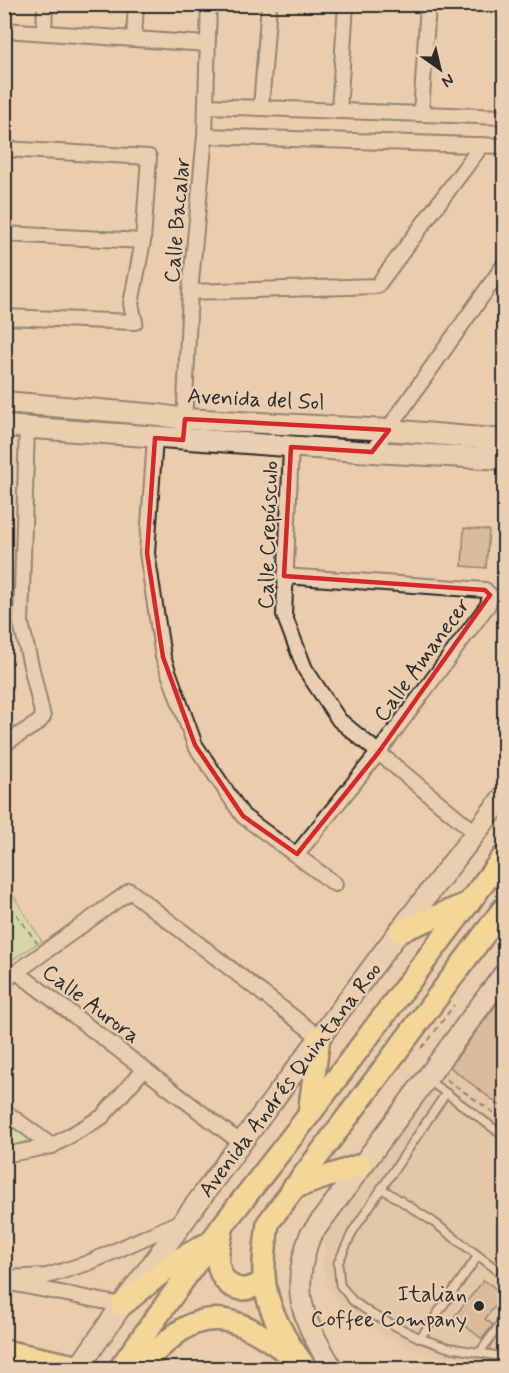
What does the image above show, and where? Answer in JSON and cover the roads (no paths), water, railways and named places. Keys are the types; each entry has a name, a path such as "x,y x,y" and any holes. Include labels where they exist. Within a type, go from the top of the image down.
{"main road":[{"name":"Avenida Andrés Quintana Roo","path":"120,1368 217,1234 504,856"},
{"path":"400,931 470,903"},
{"path":"303,1365 277,1320 264,1280 268,1223 504,908"},
{"path":"309,1115 319,1037"},
{"path":"293,1188 361,1165"},
{"path":"217,1234 217,1262 228,1283 239,1290 248,1290 258,1286 264,1280"},
{"path":"122,1305 176,1261 217,1234"},
{"path":"133,1368 153,1355 184,1328 214,1320 229,1320 245,1325 303,1365"},
{"path":"4,1351 81,1368"}],"street":[{"path":"44,32 45,4"},
{"path":"134,39 136,4"},
{"name":"Calle Bacalar","path":"183,440 190,292 205,136 209,4"},
{"path":"261,108 269,4"},
{"path":"339,111 346,4"},
{"path":"422,114 428,4"},
{"path":"4,30 207,44"},
{"path":"206,106 504,117"},
{"path":"205,136 504,146"},
{"path":"190,292 377,286 482,145"},
{"path":"4,149 149,157 143,241 131,304 135,321 4,317"},
{"path":"4,234 143,241"},
{"path":"372,452 504,265"},
{"name":"Avenida del Sol","path":"4,402 185,419 389,430 504,441"},
{"name":"Avenida del Sol","path":"4,426 183,440 497,458"},
{"path":"4,744 38,723 43,717 21,623 27,427"},
{"path":"155,438 147,553 163,657 195,745 243,816 335,884"},
{"path":"497,458 504,441"},
{"name":"Calle Crepúsculo","path":"291,447 284,615 305,669 339,720 477,834"},
{"name":"Calle Amanecer","path":"284,576 485,590 490,595 488,605 378,753 297,854"},
{"name":"Avenida Andrés Quintana Roo","path":"81,1368 122,1305 319,1037 504,796"},
{"name":"Calle Aurora","path":"241,1143 18,973 130,891 319,1037"},
{"path":"4,981 18,973"},
{"path":"332,1368 307,1323 298,1290 302,1258 310,1236 504,974"},
{"path":"4,1155 52,1146 102,1117 144,1069"},
{"path":"4,1110 52,1146"},
{"path":"4,1278 47,1276 88,1263 184,1220"},
{"path":"4,1282 122,1305"}],"lane":[{"path":"426,1078 504,1136"},
{"path":"447,1093 353,1231 338,1263 340,1285 352,1300 373,1315 420,1338 446,1347 504,1357"},
{"path":"381,1188 432,1221 504,1275"},
{"path":"420,1338 478,1256"},
{"path":"480,1352 504,1319"}],"place":[{"name":"Italian Coffee Company","path":"479,1306"}]}
